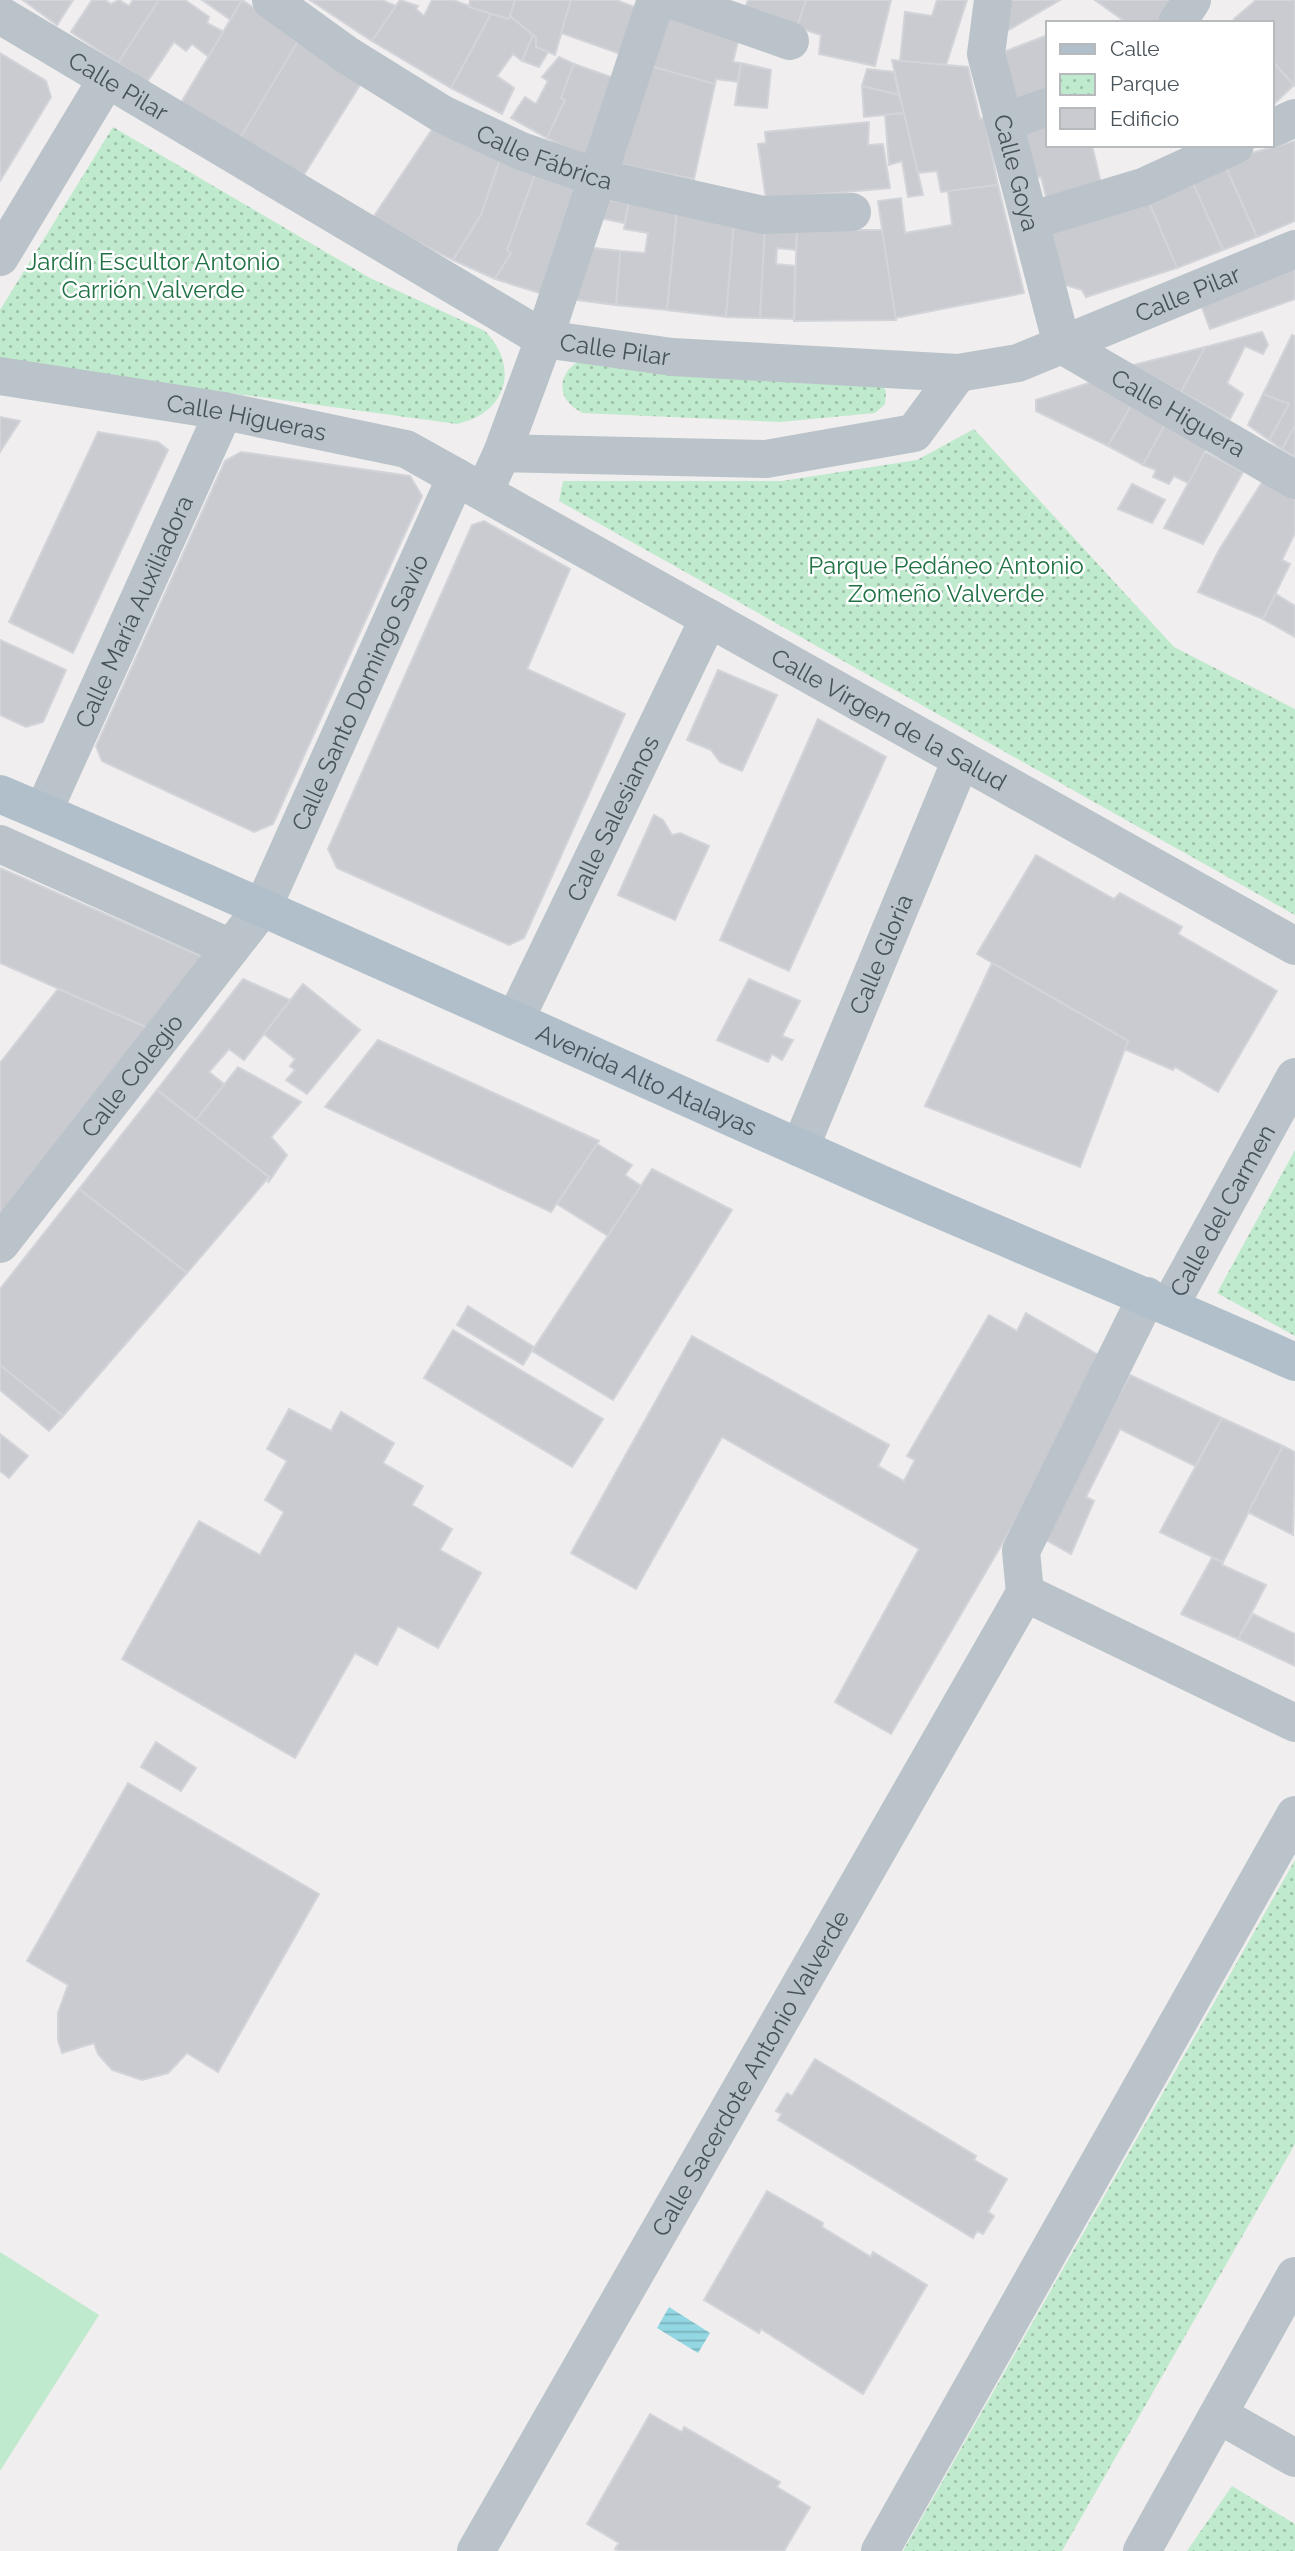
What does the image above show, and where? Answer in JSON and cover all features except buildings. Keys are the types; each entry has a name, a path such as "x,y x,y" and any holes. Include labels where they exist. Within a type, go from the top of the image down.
{"main road":[{"name":"Avenida Alto Atalayas","path":"0,793 263,907 800,1148 1295,1362"}],"street":[{"name":"Calle Fábrica","path":"271,0 347,55 442,114 521,151 598,178 763,215 852,212"},
{"name":"Calle Santo Domingo Savio","path":"263,907 470,484 502,453 544,339 656,0"},
{"path":"673,0 790,41"},
{"name":"Calle Goya","path":"993,0 986,54 1062,345"},
{"path":"1178,21 1192,0"},
{"name":"Calle Pilar","path":"0,15 544,339 672,357 958,373 1018,363 1295,249"},
{"path":"0,257 107,79"},
{"path":"1004,122 1046,108"},
{"path":"1274,127 1295,118"},
{"path":"1030,221 1143,187 1231,147"},
{"name":"Calle Higuera","path":"1062,345 1295,480"},
{"path":"502,453 766,459 914,433 958,373"},
{"name":"Calle Higueras","path":"0,376 224,411 406,449 470,484"},
{"name":"Calle María Auxiliadora","path":"43,812 224,411"},
{"name":"Calle Virgen de la Salud","path":"470,484 1295,946"},
{"name":"Calle Salesianos","path":"515,1020 709,618"},
{"name":"Calle Gloria","path":"800,1148 961,760"},
{"path":"0,844 231,948"},
{"name":"Calle Colegio","path":"0,1244 263,907"},
{"name":"Calle del Carmen","path":"1025,1594 1021,1551 1158,1301 1295,1077"},
{"path":"1025,1594 1295,1723"},
{"name":"Calle Sacerdote Antonio Valverde","path":"476,2551 1025,1594"},
{"path":"880,2551 1295,1815"},
{"path":"1142,2551 1295,2276"},
{"path":"1219,2415 1295,2458"}],"green space":[{"name":"Jardín Escultor Antonio Carrión Valverde","path":"113,127 370,278 485,331 496,345 505,373 503,387 497,399 487,410 457,424 106,376 0,358 0,310"},
{"path":"586,358 882,384 886,392 885,404 875,413 780,422 583,413 567,400 562,384 569,369"},
{"name":"Parque Pedáneo Antonio Zomeño Valverde","path":"974,429 1174,647 1295,709 1295,915 559,501 563,481 782,481 917,460"},
{"path":"1295,1150 1295,1336 1217,1293"},
{"path":"1295,1860 1295,2144 1062,2551 903,2551"},
{"path":"0,2252 99,2315 0,2471"},
{"path":"1232,2486 1295,2524 1295,2551 1187,2551"}],"water":[{"path":"669,2307 710,2333 698,2353 657,2328"}]}
